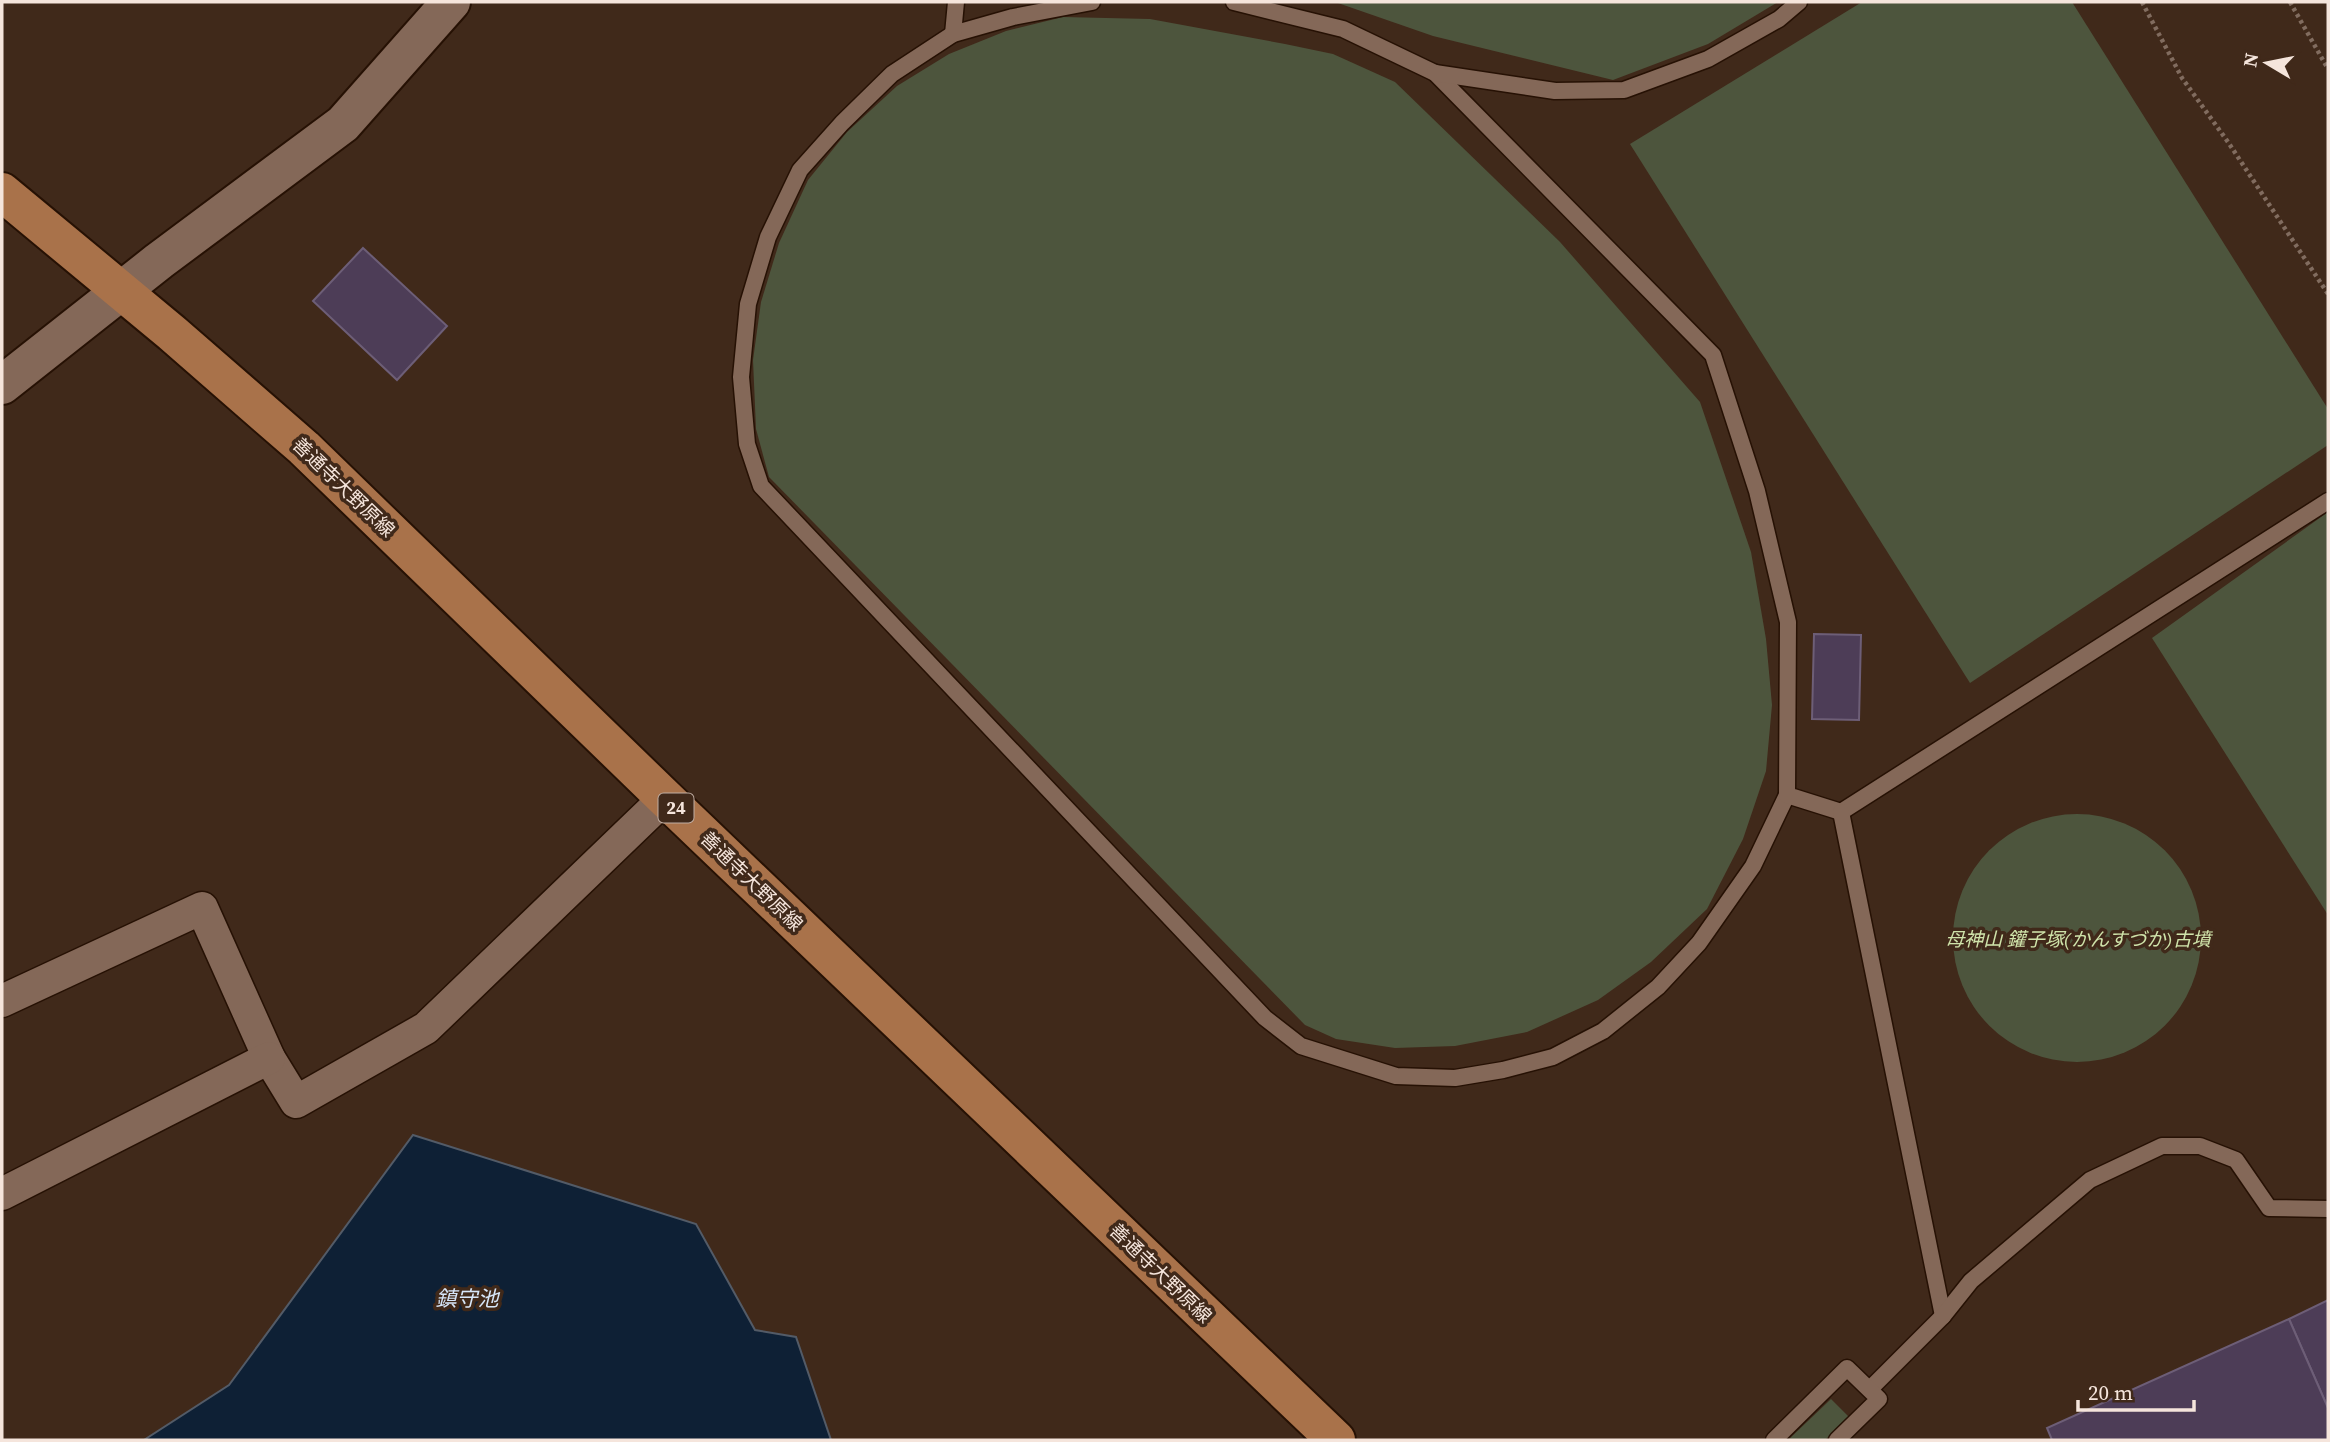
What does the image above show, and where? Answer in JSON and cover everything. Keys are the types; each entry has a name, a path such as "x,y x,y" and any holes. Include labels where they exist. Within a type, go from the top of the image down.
{"main road":[{"name":"善通寺大野原線","path":"2,192 172,333 304,448 665,798 1336,1440"}],"street":[{"path":"2,385 120,292 343,124 451,2"},
{"path":"2,1001 202,908 269,1058 296,1102 426,1028 665,798"},
{"path":"2,1194 269,1058"}],"lane":[{"path":"953,34 956,2"},
{"path":"1092,2 1013,17 953,34 892,74 842,123 800,170 768,237 748,304 741,377 747,444 761,486 1265,1018 1301,1046 1396,1076 1455,1078 1503,1070 1553,1057 1603,1031 1658,987 1699,943 1753,866 1787,795 1788,622 1757,491 1713,355 1435,73"},
{"path":"1234,2 1343,29 1435,73 1555,90 1625,90 1708,59 1779,19 1799,2"},
{"path":"1841,812 2328,501"},
{"path":"1787,795 1841,812"},
{"path":"1841,812 1943,1316"},
{"path":"1870,1389 1943,1316 1971,1281 2090,1180 2162,1146 2200,1146 2236,1160 2269,1208 2328,1209"},
{"path":"1774,1440 1847,1368 1879,1399 1838,1440"}],"path":[{"path":"2141,2 2182,78 2228,142 2328,294"},
{"path":"2290,2 2328,69"}],"green space":[{"path":"1335,2 1778,2 1708,44 1613,80 1433,36"},
{"path":"1862,2 2072,2 2328,409 2328,445 1970,683 1630,144"},
{"path":"1063,17 1150,19 1285,44 1333,54 1395,82 1560,242 1700,402 1751,552 1766,639 1772,705 1766,771 1743,839 1707,909 1651,962 1598,1000 1527,1032 1455,1046 1395,1048 1336,1039 1305,1025 769,477 756,429 753,360 761,302 779,243 808,180 847,132 897,86 949,54 1006,31"},
{"path":"2328,512 2328,915 2152,638"},
{"name":"母神山 鑵子塚(かんすづか)古墳","path":"2077,814 2113,820 2135,829 2155,842 2173,860 2186,880 2195,902 2201,938 2195,974 2186,996 2173,1016 2155,1034 2135,1047 2113,1056 2077,1062 2041,1056 2019,1047 1999,1034 1981,1016 1968,996 1959,974 1953,938 1959,902 1968,880 1981,860 1999,842 2019,829 2041,820"},
{"path":"1831,1399 1849,1417 1825,1440 1788,1440"}],"water":[{"name":"鎮守池","path":"413,1135 696,1224 755,1330 796,1337 831,1440 144,1440 229,1385"}],"building":[{"path":"363,248 447,326 397,380 313,301"},
{"path":"1814,634 1861,635 1859,720 1812,719"},
{"path":"2328,1300 2328,1408 2289,1319"},
{"path":"2289,1319 2328,1408 2328,1440 2052,1440 2047,1428"}]}
